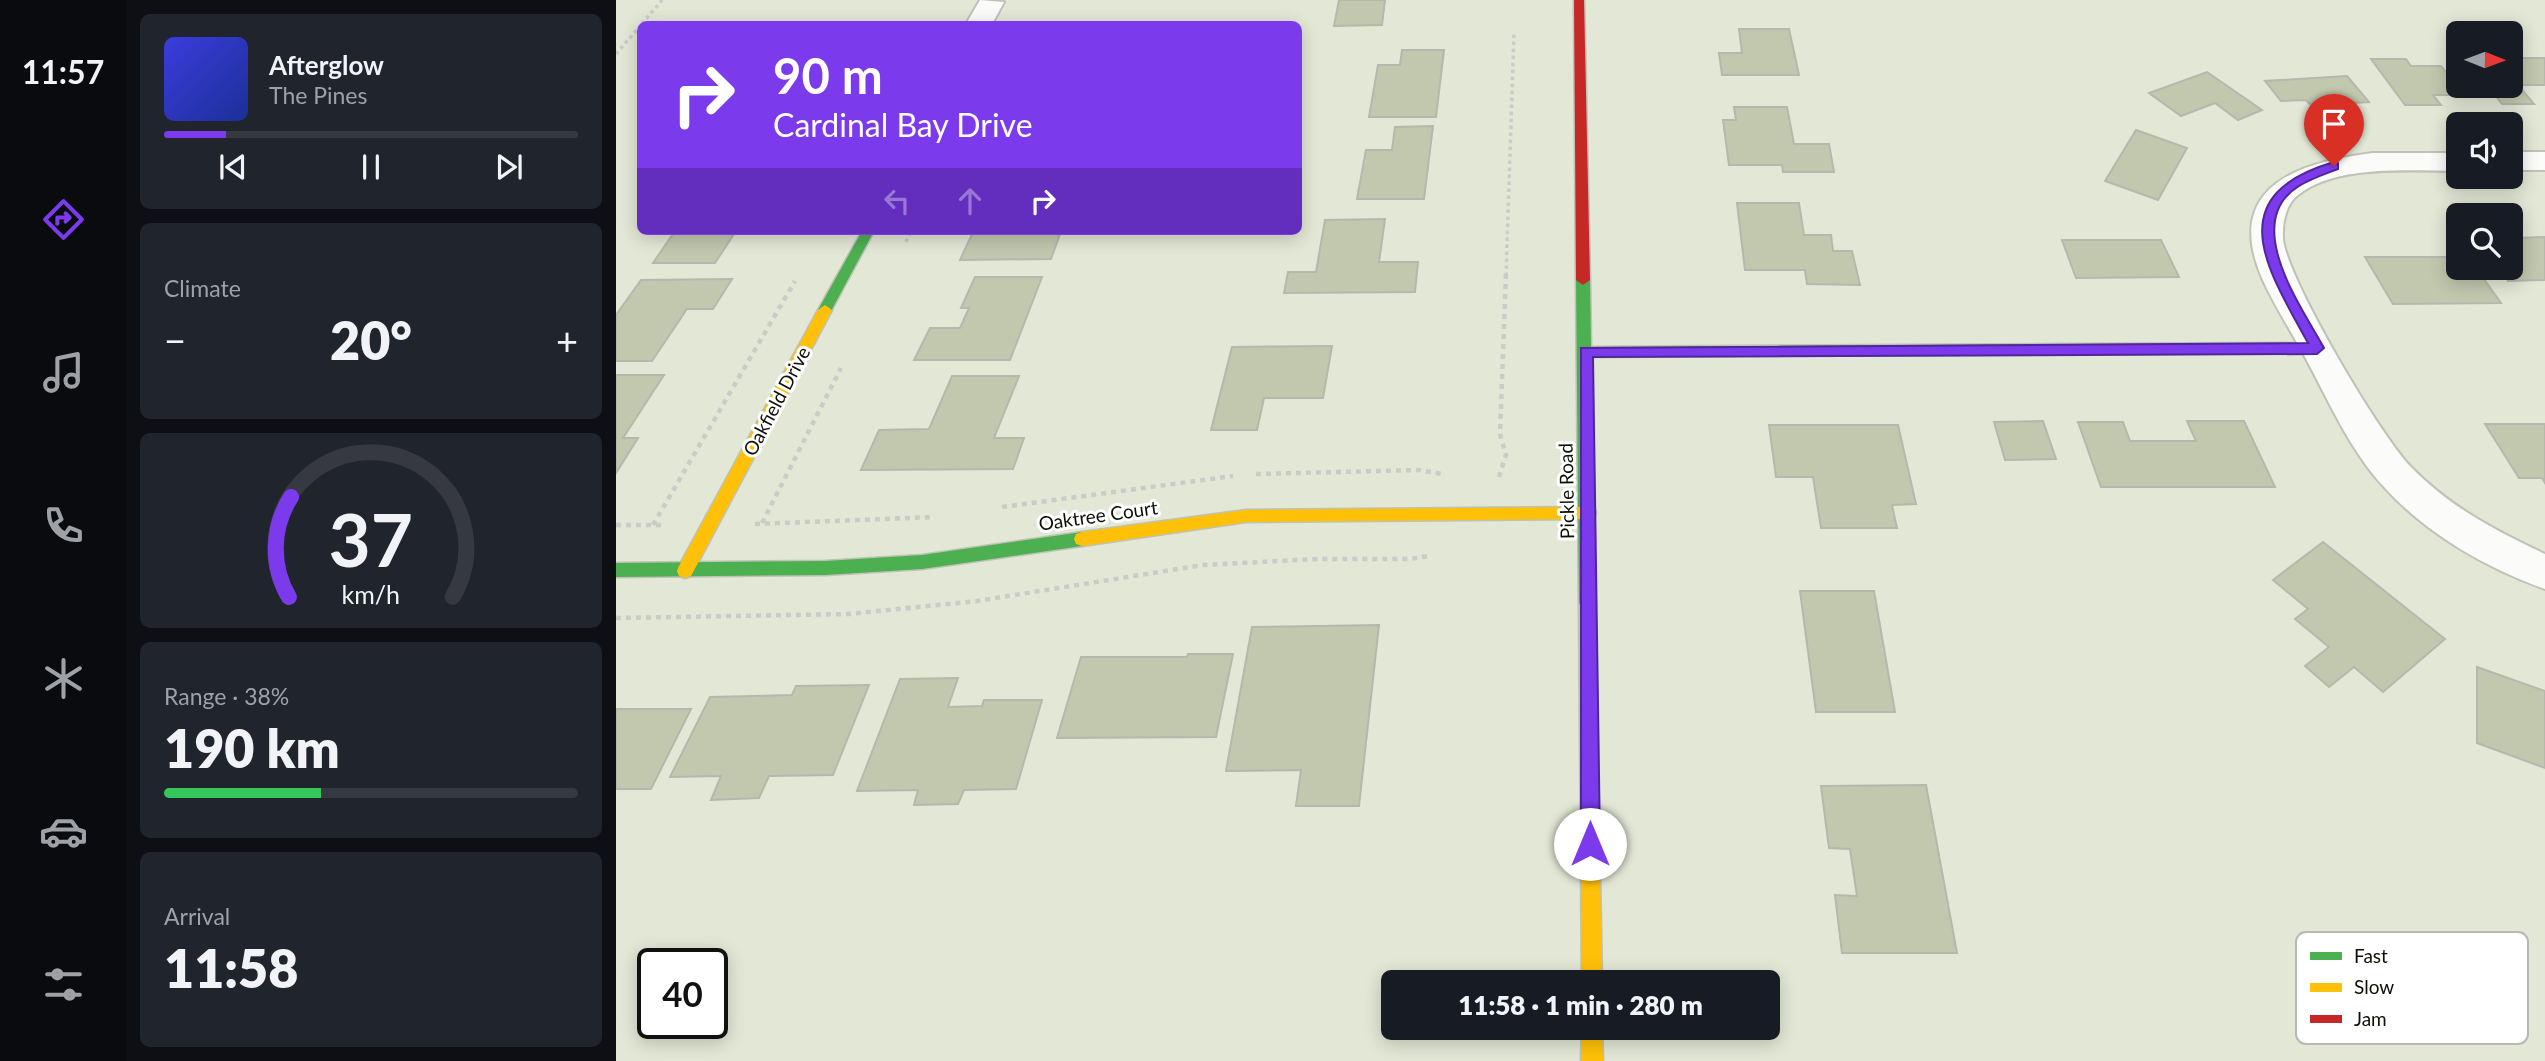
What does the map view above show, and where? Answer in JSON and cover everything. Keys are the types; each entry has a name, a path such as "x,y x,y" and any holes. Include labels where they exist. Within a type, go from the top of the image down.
{"street":[{"name":"Pickle Road","path":"1579,0 1586,352 1592,970"},
{"path":"2523,161 2545,161"},
{"path":"2446,162 2358,163 2334,166 2293,184 2279,197 2270,215 2266,235 2271,256 2278,277 2373,448 2399,478 2430,506 2474,538 2545,572"},
{"name":"Oakfield Drive","path":"685,571 866,235"},
{"path":"1586,352 2317,348"},
{"name":"Oaktree Court","path":"620,570 825,568 922,562 1246,516 1588,513"},
{"path":"1592,1040 1592,1061"}],"path":[{"path":"644,21 662,0"},
{"path":"616,54 637,30"},
{"path":"905,243 909,235"},
{"path":"620,570 653,525 796,278"},
{"path":"762,523 843,365"},
{"path":"1249,474 1419,470 1448,475"},
{"path":"990,509 1238,475"},
{"path":"1488,478 1499,478"},
{"path":"616,525 895,520 943,516"}],"building":[{"path":"1339,0 1385,0 1382,25 1334,26"},
{"path":"1739,29 1789,29 1799,75 1722,75 1719,53 1742,53"},
{"path":"1402,50 1444,50 1436,117 1369,117 1378,65 1400,65"},
{"path":"2524,58 2545,58 2545,85 2524,85"},
{"path":"2371,59 2406,59 2411,66 2441,66 2446,72 2446,95 2433,95 2441,105 2405,105"},
{"path":"2207,72 2262,110 2238,120 2215,103 2181,116 2149,93"},
{"path":"2347,76 2369,102 2311,105 2306,100 2281,101 2265,81"},
{"path":"2524,92 2534,104 2502,104 2497,98 2524,98"},
{"path":"1734,107 1787,107 1794,144 1829,144 1834,172 1783,172 1782,165 1729,165 1723,120 1736,120"},
{"path":"1433,126 1424,199 1357,199 1366,150 1392,150 1395,127"},
{"path":"2136,130 2187,148 2158,200 2105,181"},
{"path":"1737,203 1799,203 1804,235 1831,235 1833,251 1852,251 1860,285 1807,284 1805,270 1745,270"},
{"path":"1385,219 1379,262 1418,262 1415,292 1284,293 1288,272 1316,272 1325,220"},
{"path":"672,235 733,235 715,263 653,263"},
{"path":"972,235 1060,235 1051,259 960,260"},
{"path":"2545,237 2545,280 2508,281 2523,280 2523,238"},
{"path":"2062,240 2161,240 2179,277 2076,278"},
{"path":"2365,257 2446,257 2446,280 2485,280 2501,303 2393,304"},
{"path":"975,277 1042,277 1010,360 914,360 930,328 960,328 969,308 961,308"},
{"path":"732,279 713,309 687,309 652,361 616,361 616,315 641,280"},
{"path":"1332,346 1323,398 1264,398 1257,430 1211,430 1232,347"},
{"path":"616,375 664,375 623,438 638,438 616,473"},
{"path":"952,376 1019,376 994,438 1024,438 1013,469 861,470 879,430 929,429"},
{"path":"2043,421 2056,459 2005,460 1994,422"},
{"path":"2187,421 2244,421 2275,487 2101,487 2078,422 2123,422 2130,441 2196,441"},
{"path":"2485,424 2545,424 2545,483 2542,478 2519,478"},
{"path":"1769,425 1898,425 1916,504 1892,505 1897,528 1821,528 1813,477 1776,477"},
{"path":"2323,542 2445,639 2383,692 2354,667 2329,687 2305,666 2329,647 2295,619 2308,609 2273,580"},
{"path":"1800,591 1874,591 1895,712 1816,712"},
{"path":"1379,625 1359,806 1296,806 1301,770 1226,771 1252,627"},
{"path":"1188,654 1233,654 1216,737 1057,738 1081,657 1187,657"},
{"path":"2477,667 2545,691 2545,768 2477,743"},
{"path":"958,678 948,707 982,706 984,700 1042,700 1016,789 964,790 958,804 914,805 918,790 857,791 900,679"},
{"path":"869,685 833,775 769,776 759,798 711,800 721,776 670,777 710,697 792,695 796,686"},
{"path":"616,709 691,709 651,789 616,789"},
{"path":"1926,785 1957,953 1842,953 1835,895 1857,896 1850,849 1829,848 1821,786"}],"traffic: fast":[{"path":"825,310 866,235"},
{"path":"1583,280 1587,605"},
{"path":"1586,352 2077,349"},
{"path":"616,570 825,568 922,562 1082,539"}],"traffic: slow":[{"path":"685,571 825,310"},
{"path":"1082,539 1246,516 1588,513"},
{"path":"1587,605 1592,970"},
{"path":"1592,1040 1592,1061"}],"traffic: jam":[{"path":"1579,0 1583,280"},
{"path":"2077,349 2317,348"}],"route":[{"path":"1590,844 1586,352 2317,348 2278,277 2266,235 2270,215 2279,197 2293,184 2334,166"}]}
